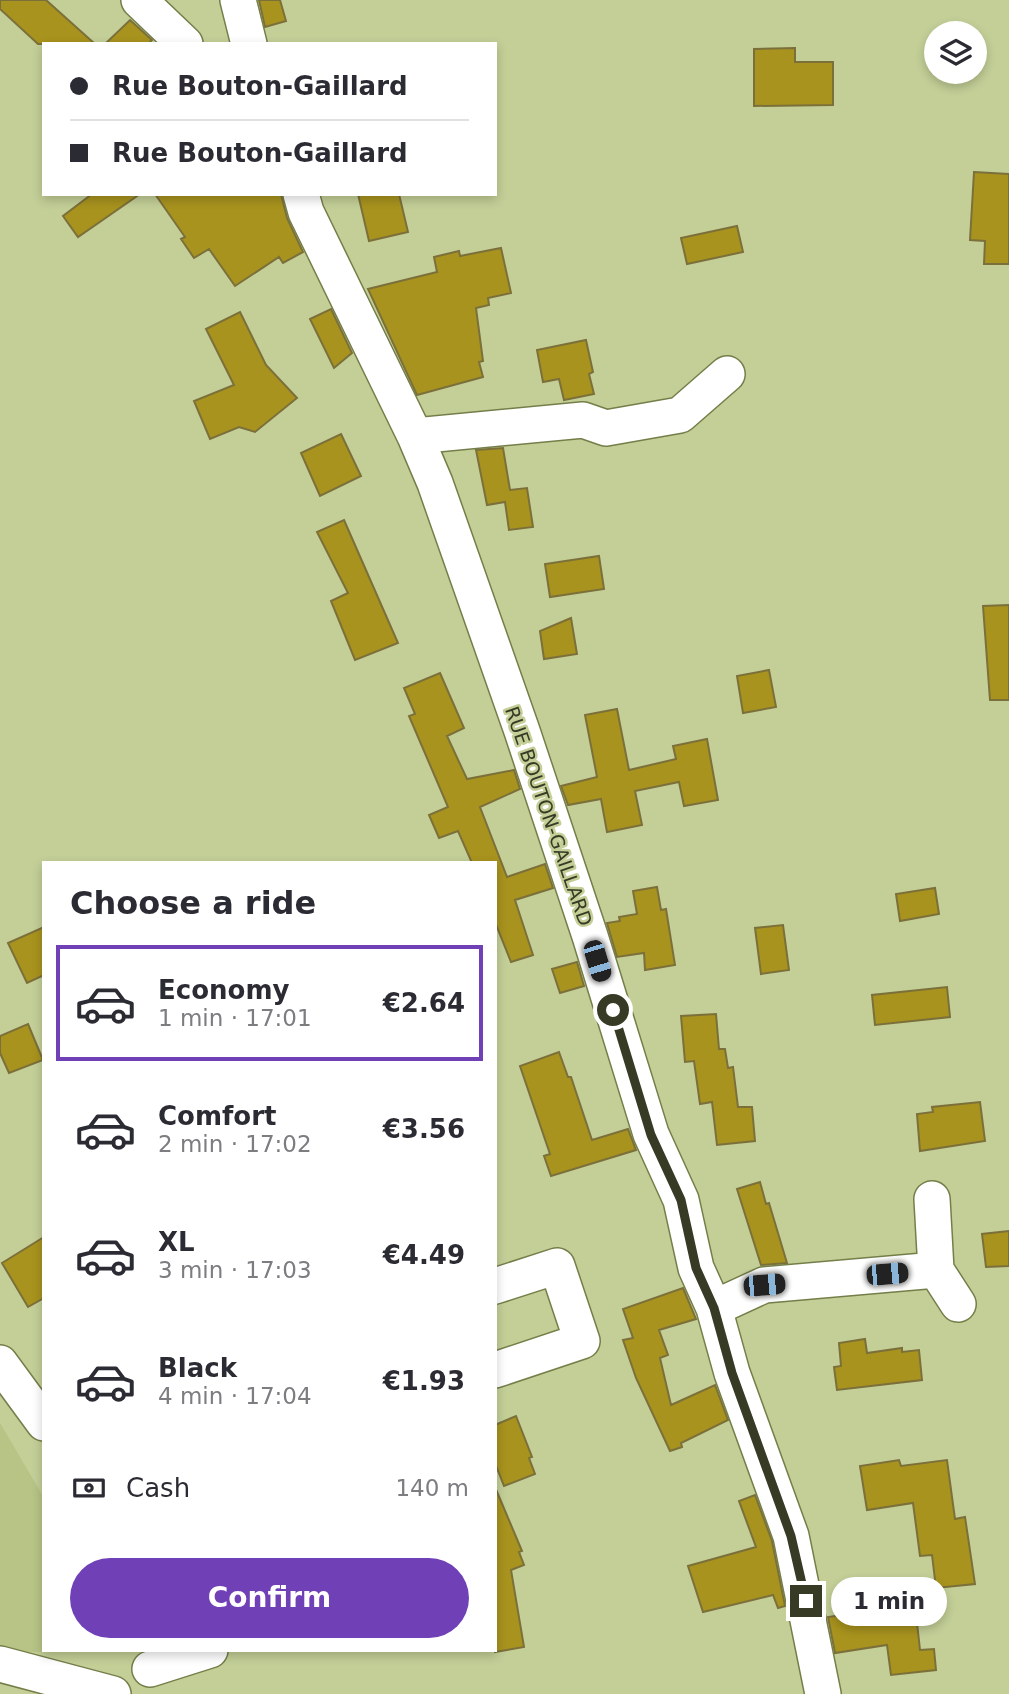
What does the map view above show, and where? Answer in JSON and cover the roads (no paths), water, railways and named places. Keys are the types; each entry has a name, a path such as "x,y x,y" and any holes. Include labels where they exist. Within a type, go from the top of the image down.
{"street":[{"path":"139,0 183,42"},
{"path":"226,42 236,0"},
{"path":"236,0 248,42"},
{"name":"RUE BOUTON-GAILLARD","path":"302,196 306,212 415,436 435,483 522,732 590,936 651,1135 681,1200 696,1268 714,1308 732,1373 791,1536 823,1694"},
{"path":"415,436 583,420 607,428 680,415 727,374"},
{"path":"932,1199 936,1270 958,1304"},
{"path":"497,1285 557,1266 582,1341 497,1363"},
{"path":"714,1308 764,1285 936,1270"},
{"path":"0,1363 42,1420"},
{"path":"152,1671 204,1652"},
{"path":"0,1664 114,1694"}]}
